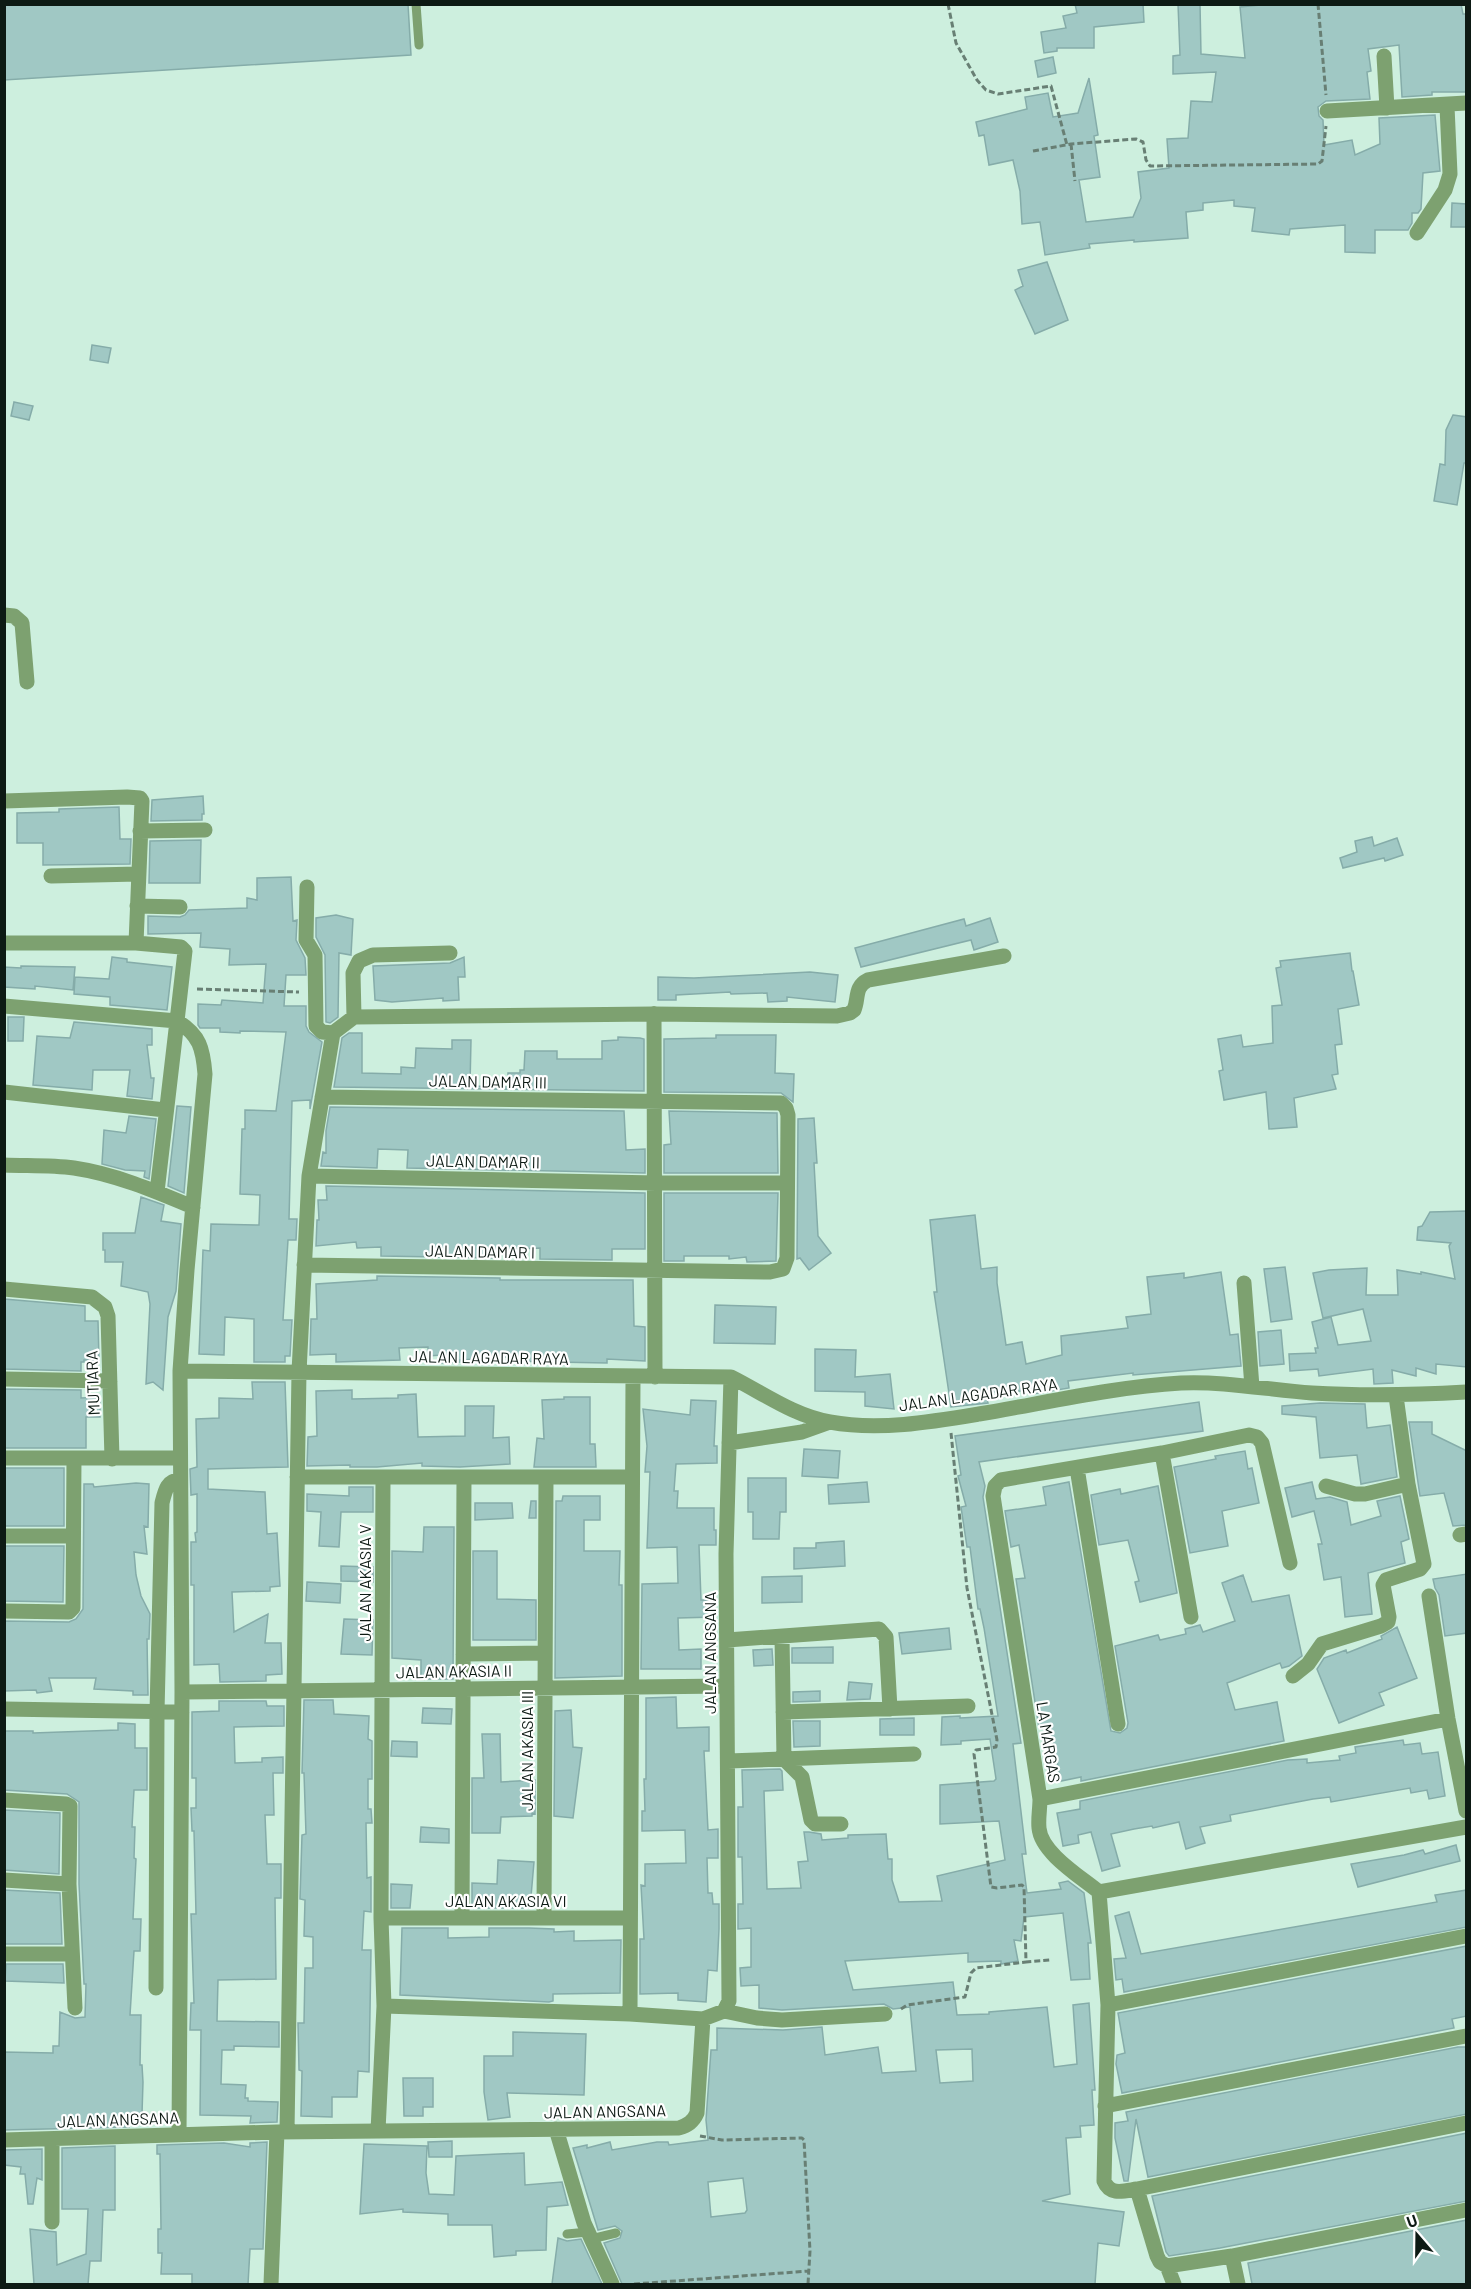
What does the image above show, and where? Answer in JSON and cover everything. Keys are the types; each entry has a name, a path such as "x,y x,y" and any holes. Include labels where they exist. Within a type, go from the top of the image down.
{"street":[{"path":"1384,56 1388,108"},
{"path":"1327,111 1467,103"},
{"path":"1417,234 1445,190 1450,174 1447,105"},
{"path":"4,615 14,616 22,623 27,682"},
{"path":"4,801 138,797 142,801 136,943"},
{"path":"140,831 205,830"},
{"path":"51,876 138,874"},
{"path":"307,887 306,940 315,955 316,1026 322,1032 333,1033 354,1017 844,1015 854,1010 859,986 868,980 1004,956"},
{"path":"137,906 180,908"},
{"path":"4,943 136,943 181,947 185,951 157,1192"},
{"path":"354,1017 353,973 358,961 373,955 450,953"},
{"path":"4,1006 177,1021 189,1028 202,1048 205,1074 180,1371 182,1712 179,2134"},
{"path":"654,1014 655,1377"},
{"path":"271,2284 282,2132 294,1691 299,1371 304,1265 309,1176 333,1033"},
{"path":"4,1092 165,1110"},
{"name":"JALAN DAMAR III","path":"322,1097 781,1103 788,1114 787,1183"},
{"path":"4,1165 72,1168 157,1192 193,1207"},
{"name":"JALAN DAMAR II","path":"309,1176 656,1183 787,1183"},
{"name":"JALAN DAMAR I","path":"304,1265 770,1272 783,1269 787,1258 787,1183"},
{"path":"1244,1283 1252,1387"},
{"name":"MUTIARA","path":"4,1289 92,1297 105,1307 108,1316 112,1459"},
{"name":"JALAN LAGADAR RAYA","path":"180,1371 731,1377 801,1414 830,1422 864,1426 949,1419 1153,1386 1214,1383 1344,1395 1396,1396 1467,1392"},
{"path":"630,2014 633,1377"},
{"name":"JALAN ANGSANA","path":"724,2011 729,2001 726,1554 731,1377"},
{"path":"4,1379 110,1381"},
{"path":"1293,1676 1308,1664 1322,1644 1388,1622 1383,1585 1386,1581 1420,1569 1424,1564 1408,1484 1396,1396"},
{"path":"729,1443 802,1432 830,1422"},
{"name":"LA MARGAS","path":"1290,1563 1262,1443 1257,1437 1248,1435 1162,1453 1001,1480 995,1486 993,1496 1040,1799 1448,1719"},
{"path":"1162,1453 1191,1617"},
{"path":"4,1458 179,1458"},
{"path":"4,1611 72,1610 73,1608 74,1458"},
{"path":"1077,1468 1118,1724"},
{"path":"297,1477 632,1477"},
{"name":"JALAN AKASIA V","path":"378,2131 384,2006 381,1918 383,1477"},
{"path":"462,1918 464,1477"},
{"name":"JALAN AKASIA III","path":"544,1918 546,1477"},
{"path":"156,1988 162,1503 169,1483 180,1480"},
{"path":"1326,1486 1355,1494 1365,1494 1408,1484"},
{"path":"4,1536 73,1536"},
{"path":"1429,1596 1448,1719 1467,1811"},
{"path":"728,1640 879,1629 886,1637 890,1709"},
{"path":"782,1637 784,1759 802,1777 811,1820 815,1824 841,1824"},
{"path":"463,1654 545,1653"},
{"name":"JALAN AKASIA II","path":"182,1692 727,1686"},
{"path":"783,1712 968,1706"},
{"path":"4,1709 182,1712"},
{"path":"728,1761 914,1754"},
{"path":"1040,1799 1041,1839 1058,1859 1099,1892 1108,2005 1104,2181 1112,2191 1137,2189 1467,2123"},
{"path":"4,1800 70,1806 69,1884 75,2008"},
{"path":"1099,1892 1467,1827"},
{"path":"4,1880 69,1884"},
{"name":"JALAN AKASIA VI","path":"381,1918 630,1918"},
{"path":"1108,2005 1467,1936"},
{"path":"4,1954 72,1954"},
{"path":"384,2006 630,2014 703,2019 724,2011 757,2018 782,2020 885,2014"},
{"name":"JALAN ANGSANA","path":"4,2140 282,2132 679,2128 687,2126 698,2113 703,2019"},
{"path":"1105,2106 1467,2036"},
{"path":"556,2129 589,2236 612,2284"},
{"path":"52,2139 52,2222"},
{"path":"1137,2189 1157,2256 1160,2262 1167,2266 1233,2256 1467,2210"},
{"path":"1233,2256 1238,2284"},
{"path":"1167,2266 1174,2284"}],"lane":[{"path":"416,4 419,45"},
{"path":"567,2234 589,2236 616,2233"}],"path":[{"path":"948,4 956,43 977,80 986,90 998,94 1051,86 1069,144 1075,181"},
{"path":"1033,152 1069,144 1136,139 1143,142 1149,166 1318,165 1322,161 1327,111 1318,4"},
{"path":"182,988 315,992"},
{"path":"949,1419 967,1588 997,1740 996,1747 976,1750 974,1754 991,1887 1022,1885 1024,1887 1026,1962"},
{"path":"885,2014 899,2012 907,2005 965,1996 971,1973 976,1968 1050,1960"},
{"path":"679,2128 722,2140 802,2138 804,2140 810,2251 808,2284"},
{"path":"634,2284 809,2271"}],"building":[{"path":"4,4 408,4 411,55 4,80"},
{"path":"1075,4 1143,4 1144,22 1094,27 1094,48 1057,48 1057,51 1044,53 1041,32 1066,28 1063,16 1077,13"},
{"path":"1178,4 1200,4 1201,54 1245,58 1240,7 1271,4 1461,4 1463,14 1467,14 1467,92 1432,92 1432,95 1402,97 1399,45 1368,49 1371,71 1367,72 1370,99 1326,101 1318,107 1319,116 1323,120 1324,145 1352,140 1355,155 1380,144 1379,118 1435,115 1440,171 1423,173 1421,209 1418,213 1412,213 1412,223 1408,230 1375,230 1375,253 1345,252 1345,225 1290,229 1289,235 1252,231 1255,208 1234,206 1234,200 1203,203 1203,210 1186,212 1188,238 1089,244 1090,248 1045,255 1040,222 1022,224 1020,191 1013,160 989,165 984,135 979,136 976,122 1027,109 1025,97 1048,93 1053,117 1078,113 1089,78 1098,135 1094,136 1100,177 1079,180 1086,222 1133,217 1141,198 1138,172 1169,168 1167,139 1188,138 1191,101 1212,102 1216,72 1173,74 1173,56 1180,55"},
{"path":"1053,57 1056,73 1038,77 1035,61"},
{"path":"1452,203 1467,204 1467,227 1451,227"},
{"path":"1047,262 1068,320 1035,334 1015,290 1023,286 1018,270"},
{"path":"92,345 111,348 108,363 90,360"},
{"path":"14,402 33,406 29,420 11,416"},
{"path":"1453,415 1467,417 1467,463 1464,463 1457,505 1434,501 1440,464 1445,465 1446,430"},
{"path":"203,796 202,820 151,821 152,800"},
{"path":"119,807 120,839 131,839 130,864 43,865 43,843 17,843 17,813"},
{"path":"1372,837 1374,846 1397,838 1403,855 1385,861 1384,858 1343,868 1340,858 1357,852 1355,841"},
{"path":"201,840 200,883 149,883 150,841"},
{"path":"291,877 293,921 297,920 296,940 305,958 306,975 286,975 284,1006 306,1006 306,1026 309,1032 322,1042 310,1109 310,1100 292,1101 289,1219 297,1219 296,1240 288,1240 283,1320 292,1320 290,1356 285,1356 285,1362 254,1362 254,1319 225,1317 224,1355 199,1354 203,1250 210,1251 211,1224 259,1225 260,1195 240,1194 242,1129 245,1129 245,1110 276,1111 286,1032 240,1031 240,1033 220,1032 220,1028 200,1028 198,1004 221,1005 222,1000 263,1003 266,964 229,965 230,949 200,947 201,933 148,934 148,916 180,917 189,910 247,908 247,898 257,900 257,878"},
{"path":"336,915 353,919 351,955 339,953 338,1017 330,1023 326,1022 325,955 316,937 316,918"},
{"path":"990,918 998,942 974,950 971,940 861,967 855,948 964,919 966,926"},
{"path":"1350,953 1359,1005 1338,1009 1342,1044 1335,1045 1338,1074 1332,1075 1336,1089 1294,1098 1297,1127 1269,1129 1266,1092 1224,1100 1219,1071 1223,1070 1218,1039 1241,1035 1243,1047 1273,1043 1272,1006 1282,1005 1276,968 1281,967 1280,961"},
{"path":"112,957 127,959 127,962 172,967 167,1010 110,1005 110,997 74,994 75,977 109,979"},
{"path":"464,957 465,977 458,977 459,1000 443,1001 443,998 392,1002 375,1000 373,966 450,963"},
{"path":"21,966 75,967 73,990 35,986 35,989 4,987 4,967 21,968"},
{"path":"810,972 838,975 835,1002 787,997 787,1001 768,1002 767,993 731,994 730,992 676,995 676,1000 658,1000 658,977 694,978"},
{"path":"8,1017 24,1017 23,1041 8,1041"},
{"path":"74,1022 152,1029 152,1045 147,1045 151,1078 154,1078 152,1099 127,1096 130,1070 93,1070 92,1090 33,1085 37,1036 70,1038"},
{"path":"349,1033 362,1033 362,1073 401,1074 401,1067 415,1068 416,1048 452,1049 452,1040 471,1040 470,1086 508,1087 508,1073 520,1073 520,1070 524,1070 525,1051 557,1051 557,1059 602,1059 602,1041 618,1040 618,1037 640,1038 644,1039 644,1091 334,1087 342,1038"},
{"path":"716,1035 776,1035 775,1073 794,1074 793,1102 781,1093 664,1092 664,1039 716,1038"},
{"path":"177,1106 191,1107 184,1193 168,1186"},
{"path":"330,1107 624,1111 626,1150 645,1149 645,1173 407,1168 408,1150 378,1149 377,1168 321,1166 323,1152 326,1153 326,1131"},
{"path":"669,1111 777,1113 778,1173 664,1173 664,1145 671,1144"},
{"path":"129,1116 156,1119 149,1179 144,1177 145,1171 125,1170 102,1164 104,1130 126,1133"},
{"path":"814,1118 818,1236 831,1253 809,1270 800,1258 797,1259 798,1119"},
{"path":"326,1186 645,1193 645,1249 612,1249 612,1260 540,1259 540,1248 500,1250 500,1258 381,1256 381,1247 357,1248 356,1242 316,1246 317,1220 319,1220 318,1200 327,1200"},
{"path":"664,1193 778,1193 776,1261 747,1262 746,1257 729,1259 729,1256 684,1256 684,1261 664,1261"},
{"path":"141,1197 164,1205 161,1221 181,1224 176,1291 168,1317 163,1390 153,1382 146,1384 150,1304 148,1292 121,1286 123,1262 105,1262 105,1250 103,1250 103,1233 135,1233"},
{"path":"1467,1211 1467,1367 1436,1364 1436,1374 1416,1368 1416,1376 1392,1370 1393,1383 1374,1384 1373,1369 1319,1376 1318,1369 1290,1371 1289,1354 1316,1353 1315,1348 1318,1348 1312,1322 1331,1317 1338,1345 1371,1341 1363,1309 1323,1318 1313,1273 1367,1268 1366,1295 1398,1295 1397,1270 1455,1279 1449,1246 1451,1243 1417,1240 1418,1227 1422,1226 1430,1212"},
{"path":"975,1215 981,1269 997,1267 997,1283 1006,1345 1022,1342 1026,1364 1062,1355 1061,1336 1128,1328 1126,1317 1151,1314 1147,1277 1184,1273 1184,1278 1221,1272 1230,1335 1238,1334 1241,1366 1133,1375 1133,1373 1068,1381 1069,1388 1033,1394 1031,1389 986,1393 988,1403 951,1407 934,1292 937,1292 930,1220"},
{"path":"1285,1267 1292,1319 1271,1322 1264,1269"},
{"path":"377,1276 500,1278 500,1280 633,1280 634,1326 645,1327 645,1361 607,1359 607,1363 511,1361 511,1357 442,1363 442,1355 428,1356 428,1347 399,1348 400,1360 336,1362 336,1354 310,1355 311,1319 317,1319 316,1284 377,1280"},
{"path":"4,1299 85,1306 85,1321 98,1321 99,1360 84,1360 81,1362 81,1371 4,1369"},
{"path":"715,1305 776,1307 775,1344 714,1343"},
{"path":"1281,1330 1284,1364 1260,1366 1258,1332"},
{"path":"815,1349 856,1350 855,1377 890,1374 894,1409 865,1406 865,1392 815,1391"},
{"path":"252,1382 285,1382 288,1467 208,1469 208,1489 265,1492 267,1534 277,1533 280,1586 270,1587 270,1591 232,1592 234,1632 268,1614 265,1643 281,1643 282,1674 266,1675 266,1681 220,1682 219,1664 194,1665 194,1585 191,1585 191,1542 196,1542 197,1494 191,1495 190,1469 197,1467 196,1419 219,1418 219,1398 253,1399"},
{"path":"4,1389 81,1390 81,1398 100,1397 100,1417 86,1417 86,1448 4,1448"},
{"path":"352,1390 352,1399 398,1398 398,1395 416,1394 418,1437 465,1436 465,1406 494,1406 493,1438 509,1437 510,1464 460,1467 422,1466 422,1463 377,1467 307,1466 308,1437 317,1436 316,1391"},
{"path":"564,1397 590,1397 590,1444 595,1444 596,1467 534,1467 537,1438 544,1439 542,1400 564,1399"},
{"path":"691,1400 716,1401 714,1446 717,1446 717,1463 676,1464 674,1491 678,1491 677,1508 714,1508 716,1545 699,1545 701,1600 714,1600 715,1617 678,1618 679,1650 701,1649 701,1669 641,1669 642,1584 678,1583 677,1547 647,1548 650,1472 645,1472 647,1446 643,1409 690,1415"},
{"path":"1199,1402 1203,1431 979,1462 985,1486 983,1497 1021,1743 1013,1744 1026,1854 1022,1854 1027,1893 1061,1889 1059,1883 1068,1881 1084,1893 1091,1943 1088,1943 1090,1979 1071,1980 1063,1913 1024,1917 1021,1941 1014,1940 1018,1961 1001,1964 1001,1961 968,1962 968,1953 845,1961 853,1990 953,1982 957,2015 989,2014 989,2012 1047,2007 1054,2067 1077,2064 1073,2005 1089,2003 1095,2090 1092,2090 1094,2125 1080,2126 1081,2137 1066,2138 1070,2194 1042,2201 1124,2212 1119,2246 1098,2243 1095,2284 622,2284 604,2243 620,2238 622,2231 615,2226 598,2230 573,2148 587,2145 587,2148 610,2142 612,2150 657,2142 668,2142 669,2145 708,2140 706,2120 711,2050 717,2050 717,2028 783,2030 822,2027 825,2055 878,2047 882,2073 916,2071 910,2007 893,2009 884,2004 782,2010 759,2008 759,1985 741,1986 740,1968 751,1967 751,1928 738,1929 738,1904 743,1904 742,1857 738,1857 738,1807 743,1807 742,1770 780,1769 782,1771 783,1790 764,1791 767,1889 801,1888 798,1862 808,1861 804,1832 821,1834 822,1840 848,1838 848,1835 886,1834 888,1859 892,1859 892,1880 899,1902 942,1901 937,1876 1005,1860 999,1821 940,1824 940,1785 996,1779 990,1739 941,1745 942,1717 998,1716 984,1628 980,1609 978,1609 970,1547 967,1547 961,1507 966,1506 958,1476 961,1475 955,1436","holes":["972,2049 973,2081 940,2083 936,2050","743,2178 747,2210 745,2213 711,2217 708,2182"]},
{"path":"1320,1403 1365,1404 1367,1428 1390,1425 1397,1477 1361,1484 1357,1455 1320,1458 1316,1417 1282,1414 1282,1406"},
{"path":"1409,1422 1432,1422 1432,1434 1467,1451 1467,1525 1453,1526 1444,1493 1420,1496"},
{"path":"804,1449 840,1451 838,1478 802,1476"},
{"path":"1245,1451 1248,1469 1252,1468 1259,1503 1222,1511 1228,1546 1190,1553 1174,1467"},
{"path":"4,1468 64,1468 64,1526 4,1526"},
{"path":"748,1478 786,1478 786,1512 780,1512 779,1539 753,1539 753,1512 748,1512"},
{"path":"867,1482 869,1502 829,1504 828,1485"},
{"path":"1069,1482 1111,1731 1120,1733 1127,1728 1128,1723 1115,1646 1158,1635 1160,1640 1186,1634 1185,1629 1200,1625 1203,1632 1235,1621 1222,1583 1243,1575 1252,1602 1289,1595 1302,1656 1289,1666 1282,1668 1280,1663 1227,1683 1235,1710 1277,1702 1284,1741 1081,1781 1081,1777 1061,1781 1050,1726 1039,1728 1016,1579 1025,1578 1019,1545 1011,1547 1005,1511 1046,1505 1043,1487"},
{"path":"1312,1482 1316,1499 1330,1497 1347,1502 1351,1525 1381,1516 1377,1501 1400,1496 1409,1539 1401,1542 1405,1563 1368,1573 1372,1614 1345,1617 1341,1577 1324,1580 1318,1544 1322,1544 1314,1511 1292,1517 1285,1488"},
{"path":"84,1484 93,1484 94,1487 149,1484 148,1527 144,1526 147,1554 134,1552 141,1596 150,1614 149,1639 147,1639 148,1695 133,1695 133,1691 94,1689 96,1678 49,1678 52,1691 37,1693 36,1690 4,1691 4,1621 69,1622 76,1619 83,1609"},
{"path":"1158,1486 1177,1593 1140,1602 1135,1582 1139,1581 1128,1540 1099,1545 1091,1495 1120,1489 1121,1494"},
{"path":"349,1487 373,1487 373,1512 341,1512 339,1547 319,1546 321,1512 307,1511 307,1494 349,1496"},
{"path":"563,1496 600,1496 600,1520 584,1520 584,1551 620,1551 622,1676 555,1678 556,1501 562,1501"},
{"path":"531,1501 536,1501 536,1518 529,1518"},
{"path":"475,1503 512,1503 513,1518 475,1520"},
{"path":"424,1527 454,1527 453,1679 421,1679 421,1660 392,1658 392,1551 423,1552"},
{"path":"844,1541 845,1566 794,1569 794,1548 816,1548 816,1543"},
{"path":"4,1546 64,1546 63,1602 4,1601"},
{"path":"473,1551 497,1551 497,1599 536,1600 536,1640 473,1640"},
{"path":"341,1566 373,1567 373,1582 341,1581"},
{"path":"1467,1574 1467,1633 1445,1636 1439,1595 1433,1579"},
{"path":"802,1576 802,1602 762,1603 762,1577"},
{"path":"307,1582 341,1584 340,1603 306,1601"},
{"path":"344,1619 373,1620 372,1655 341,1654"},
{"path":"1397,1627 1417,1678 1379,1693 1384,1705 1339,1723 1317,1669 1324,1658 1346,1650 1347,1653 1382,1639 1381,1636"},
{"path":"949,1628 951,1649 902,1654 899,1633"},
{"path":"833,1647 833,1663 792,1663 792,1648"},
{"path":"772,1649 773,1665 754,1666 753,1650"},
{"path":"849,1682 872,1684 870,1699 847,1700"},
{"path":"820,1691 820,1701 793,1702 793,1692"},
{"path":"676,1697 677,1728 709,1727 709,1751 704,1751 708,1830 718,1829 718,1858 707,1858 708,1893 712,1893 713,1904 719,1904 719,1929 717,1971 708,1970 706,2002 678,2000 678,1993 640,1994 640,1939 644,1939 641,1885 645,1886 645,1864 686,1863 685,1830 642,1831 642,1811 645,1811 644,1779 646,1779 646,1698"},
{"path":"304,1700 333,1700 334,1714 369,1716 368,1739 372,1741 372,1779 368,1779 368,1809 371,1809 372,1823 366,1823 367,1878 371,1877 371,1912 364,1911 362,1950 371,1950 369,2072 358,2071 357,2097 332,2097 332,2117 301,2116 302,2071 299,2070 298,2023 304,2023 305,1968 313,1968 313,1937 304,1936 305,1900 300,1899 302,1835 306,1834 304,1773 302,1773"},
{"path":"219,1701 266,1701 267,1706 284,1706 284,1726 234,1727 235,1763 262,1762 262,1758 283,1757 283,1773 273,1773 274,1815 265,1815 267,1864 281,1864 281,1898 275,1898 276,1979 218,1980 217,2021 279,2022 279,2047 234,2046 234,2050 222,2050 221,2084 246,2085 245,2098 248,2098 248,2101 278,2102 277,2122 250,2123 251,2116 200,2115 201,2030 190,2030 191,2003 194,2003 191,1914 196,1914 194,1831 192,1831 191,1808 196,1808 196,1778 192,1778 192,1712 219,1711"},
{"path":"423,1708 452,1709 451,1724 422,1723"},
{"path":"571,1710 573,1747 582,1748 573,1818 554,1816 555,1711"},
{"path":"914,1718 914,1735 880,1735 880,1719"},
{"path":"793,1721 820,1721 820,1746 794,1747"},
{"path":"118,1723 135,1724 135,1748 147,1748 147,1790 134,1790 132,1827 135,1827 134,1858 136,1859 133,1919 141,1919 140,1951 134,1951 130,2015 141,2015 142,2114 130,2114 129,2127 4,2130 4,2052 53,2053 53,2046 59,2046 60,2012 75,2018 85,2017 86,1984 84,1984 79,1884 79,1802 67,1794 4,1790 4,1731 33,1731 33,1733 118,1730"},
{"path":"482,1734 500,1734 501,1782 535,1780 535,1814 501,1817 500,1833 472,1833 472,1778 484,1778"},
{"path":"1403,1740 1404,1745 1420,1743 1422,1754 1438,1752 1445,1796 1429,1799 1427,1790 1411,1793 1410,1788 1331,1802 1330,1797 1313,1799 1230,1815 1231,1821 1200,1827 1205,1843 1186,1849 1179,1822 1111,1834 1120,1866 1102,1871 1091,1832 1078,1835 1079,1843 1063,1846 1057,1813 1080,1809 1080,1801 1288,1760 1307,1759 1307,1763 1340,1760 1339,1756 1356,1753 1355,1747"},
{"path":"392,1741 417,1742 417,1757 391,1756"},
{"path":"4,1810 60,1813 59,1874 4,1870"},
{"path":"421,1827 449,1829 449,1843 420,1842"},
{"path":"1456,1845 1460,1861 1358,1887 1351,1864 1423,1850 1425,1854"},
{"path":"498,1860 534,1862 530,1908 472,1908 472,1883 497,1884"},
{"path":"391,1884 412,1885 410,1908 391,1908"},
{"path":"4,1890 60,1893 62,1944 4,1944"},
{"path":"1467,1890 1467,1927 1124,1992 1122,1979 1116,1980 1114,1959 1126,1958 1115,1916 1129,1912 1141,1954 1437,1902 1435,1895"},
{"path":"402,1928 448,1928 448,1938 489,1937 489,1928 529,1928 554,1929 554,1932 574,1931 574,1941 621,1940 620,1993 553,1994 553,2001 549,2002 400,1995"},
{"path":"1467,1946 1467,2016 1452,2019 1454,2028 1122,2093 1116,2064 1117,2055 1125,2053 1118,2013"},
{"path":"6,1964 63,1964 64,1983 5,1981"},
{"path":"513,2032 586,2034 584,2095 507,2093 510,2117 488,2120 484,2092 484,2056 513,2056"},
{"path":"1467,2047 1467,2114 1148,2177 1136,2119 1128,2181 1124,2181 1115,2138 1115,2123 1128,2121 1126,2112"},
{"path":"403,2078 433,2078 433,2107 423,2107 423,2116 404,2116"},
{"path":"1467,2133 1467,2201 1220,2248 1169,2256 1166,2252 1152,2196"},
{"path":"452,2141 452,2157 429,2157 428,2142"},
{"path":"267,2142 263,2249 250,2249 248,2284 192,2284 192,2274 161,2274 162,2253 158,2253 158,2229 161,2229 160,2154 157,2154 157,2145 224,2143 250,2147 250,2143"},
{"path":"364,2144 427,2146 426,2173 429,2194 454,2195 456,2156 524,2153 525,2185 562,2182 568,2205 547,2207 546,2250 516,2251 516,2255 494,2257 492,2225 448,2225 448,2214 403,2212 403,2209 360,2214"},
{"path":"115,2146 115,2210 103,2210 101,2261 90,2261 88,2284 34,2284 30,2229 56,2232 57,2265 86,2254 88,2209 62,2209 62,2148"},
{"path":"42,2149 42,2180 37,2178 33,2204 28,2204 25,2174 20,2174 21,2167 4,2165 4,2150"},
{"path":"1467,2220 1467,2284 1252,2284 1248,2263"},
{"path":"558,2238 567,2241 581,2239 602,2284 552,2284"}]}
